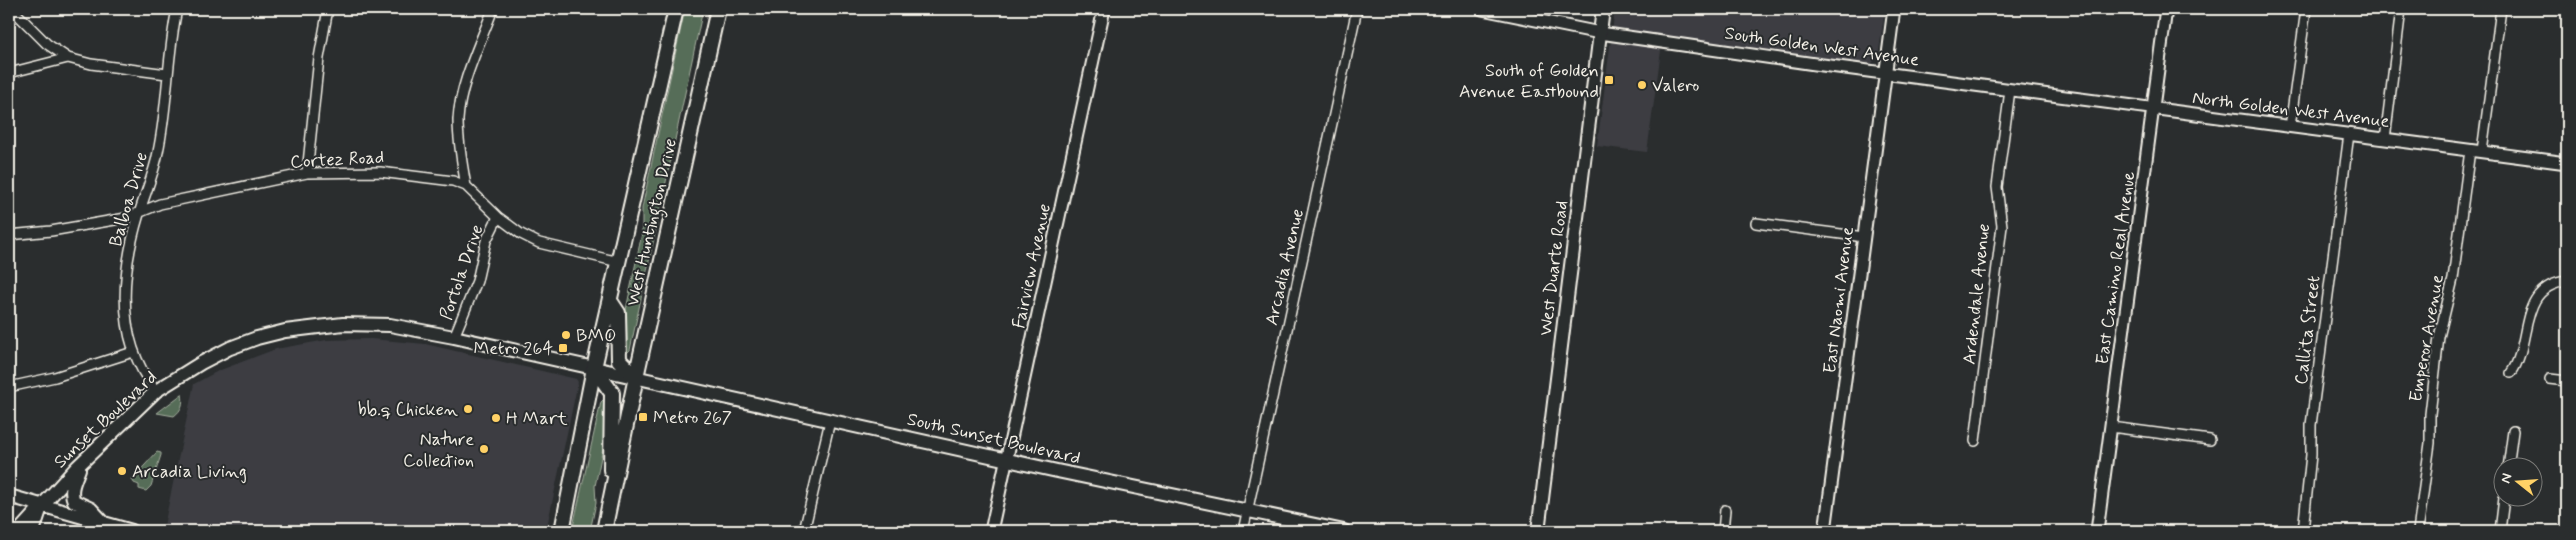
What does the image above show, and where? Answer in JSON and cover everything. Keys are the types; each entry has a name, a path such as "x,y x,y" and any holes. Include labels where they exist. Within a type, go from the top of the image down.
{"main road":[{"name":"West Huntington Drive","path":"562,531 594,368 676,9"},
{"name":"West Huntington Drive","path":"604,531 636,377 718,9"},
{"name":"West Duarte Road","path":"1538,531 1603,9"},
{"path":"610,301 618,313 619,360 636,377"},
{"name":"Sunset Boulevard","path":"19,531 82,462 156,391 200,363 256,338 315,327 366,324 390,325 636,377"},
{"path":"594,368 612,393 610,459 613,486"},
{"name":"South Sunset Boulevard","path":"636,377 1007,460 1344,531"},
{"path":"82,462 73,483 72,495 74,501 91,509 104,524"},
{"path":"9,496 132,531"},
{"path":"32,531 42,506"}],"street":[{"path":"12,9 47,44 68,58 91,64 167,74"},
{"name":"Balboa Drive","path":"156,391 143,374 133,352 124,301 124,276 139,212 151,184 158,153 177,9"},
{"path":"307,173 318,58 328,9"},
{"path":"466,186 459,142 458,118 467,81 492,9"},
{"name":"Fairview Avenue","path":"991,531 1104,9"},
{"name":"Arcadia Avenue","path":"1243,531 1357,9"},
{"name":"South Golden West Avenue","path":"1482,9 1600,34 2010,90"},
{"name":"East Naomi Avenue","path":"1825,531 1894,9"},
{"name":"East Camino Real Avenue","path":"2097,531 2166,9"},
{"path":"2290,127 2306,9"},
{"path":"2385,139 2401,9"},
{"path":"2482,151 2502,9"},
{"path":"9,72 68,58"},
{"name":"North Golden West Avenue","path":"2010,90 2567,163"},
{"name":"Ardendale Avenue","path":"1975,441 2002,226 1997,187 2010,90"},
{"name":"Callita Street","path":"2304,531 2311,455 2311,425 2349,134"},
{"name":"Emperor Avenue","path":"2418,531 2430,443 2430,414 2439,338 2453,279 2470,150"},
{"name":"Cortez Road","path":"9,235 85,226 126,218 139,212 193,196 307,173 380,172 453,181 466,186 498,217 521,234 539,244 618,262"},
{"name":"Portola Drive","path":"454,337 477,281 486,241 498,217"},
{"path":"1756,223 1864,237"},
{"path":"2511,373 2518,360 2532,305 2552,285 2567,281"},
{"path":"9,387 55,377 133,352"},
{"path":"2550,379 2567,381"},
{"path":"804,531 830,421"},
{"path":"2111,427 2210,440"},
{"path":"2509,458 2513,431"},
{"path":"2500,531 2503,508"},
{"path":"1723,531 1725,510"}],"shaded area":[{"path":"1615,9 1885,9 1878,57 1871,64 1663,36 1647,152 1597,146"},
{"path":"371,339 425,344 576,379 578,382 546,531 163,531 194,384 218,371 276,349 327,340"}],"green space":[{"path":"685,9 703,9 630,350 625,355 622,329 642,233 642,208"},
{"path":"182,394 182,406 174,416 157,413"},
{"path":"606,400 609,419 595,486 596,503 590,531 572,531 601,402"},
{"path":"157,452 161,453 161,455 151,486 146,491 139,489 139,485 134,483 132,479"}],"place":[{"name":"South of Golden Avenue Eastbound","path":"1609,80"},
{"name":"Valero","path":"1642,85"},
{"name":"BMO","path":"566,335"},
{"name":"Metro 264","path":"563,348"},
{"name":"bb.q Chicken","path":"468,409"},
{"name":"Metro 267","path":"643,417"},
{"name":"H Mart","path":"496,418"},
{"name":"Nature Collection","path":"484,449"},
{"name":"Arcadia Living","path":"122,471"}]}
